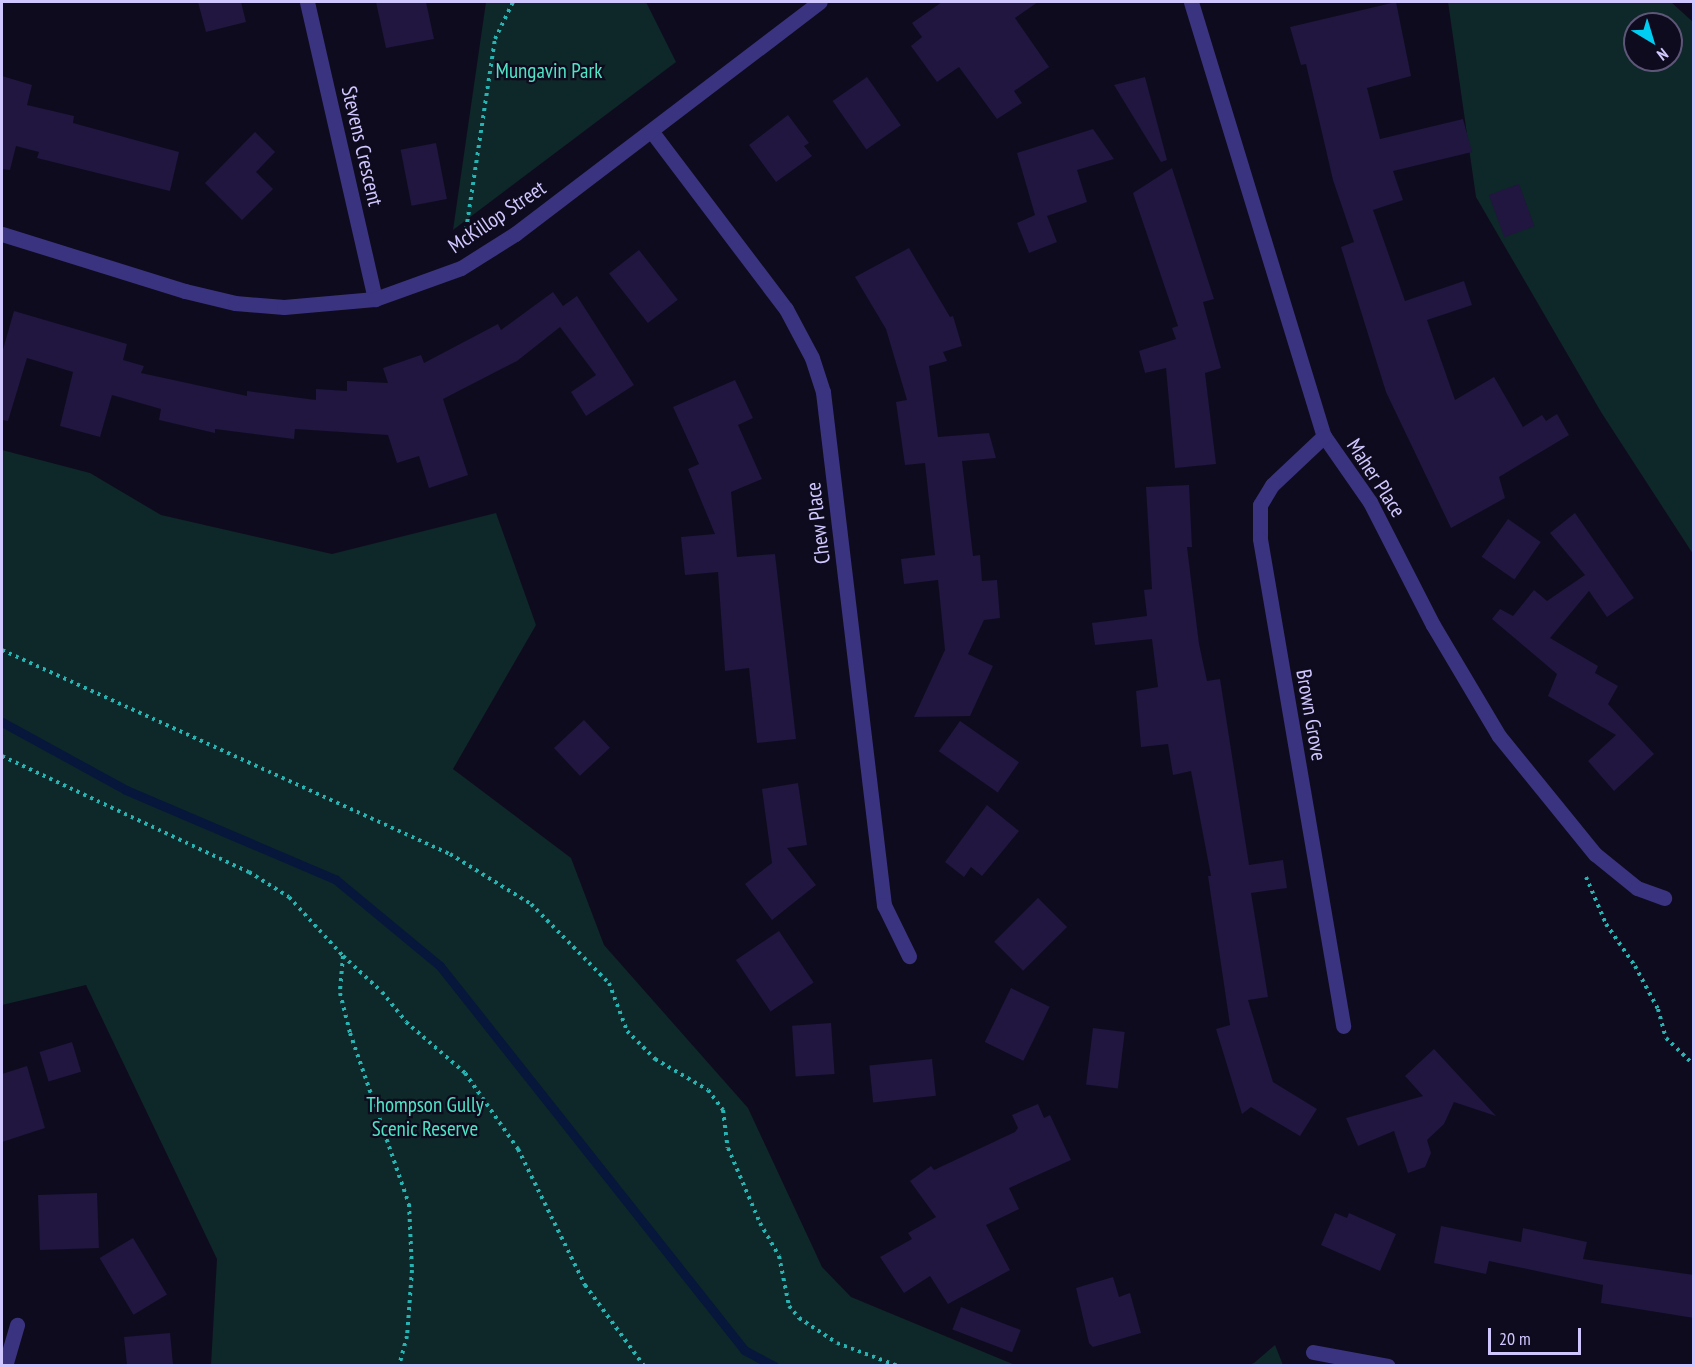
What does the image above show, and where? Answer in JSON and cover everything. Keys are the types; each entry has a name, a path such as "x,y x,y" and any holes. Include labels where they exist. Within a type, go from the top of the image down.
{"street":[{"name":"Stevens Crescent","path":"307,2 375,299"},
{"name":"McKillop Street","path":"2,234 185,291 235,303 284,308 375,299 461,268 515,234 820,2"},
{"name":"Maher Place","path":"1191,2 1324,436 1370,502 1433,625 1499,736 1595,854 1637,888 1664,898"},
{"name":"Chew Place","path":"652,132 786,309 812,358 823,392 884,904 909,956"},
{"name":"Brown Grove","path":"1324,436 1272,485 1260,505 1260,539 1343,1026"},
{"path":"5,1365 17,1325"},
{"path":"1313,1353 1388,1365"}],"path":[{"path":"461,268 495,39 513,2"},
{"path":"2,650 450,854 531,904 609,983 627,1031 655,1059 708,1090 723,1110 728,1148 760,1223 779,1256 789,1306 799,1318 837,1343 898,1365"},
{"path":"2,756 249,872 289,897 343,956 382,992 406,1022 465,1073 518,1149 585,1285 644,1365"},
{"path":"1595,854 1585,866 1586,884 1605,924 1635,966 1658,1009 1666,1038 1694,1065"},
{"path":"343,956 340,993 350,1033 410,1204 412,1270 407,1336 399,1365"}],"green space":[{"name":"Mungavin Park","path":"486,2 646,2 676,62 453,230"},
{"path":"1448,2 1671,2 1682,12 1623,12 1623,72 1683,72 1683,13 1693,22 1693,554 1601,412 1476,197"},
{"name":"Thompson Gully Scenic Reserve","path":"2,450 90,473 161,515 332,554 496,513 536,625 453,769 571,858 604,945 748,1108 822,1267 851,1297 1015,1365 211,1365 217,1259 86,985 2,1005"},
{"path":"1275,1345 1283,1365 1249,1365 1254,1363"}],"building":[{"path":"198,2 241,2 246,22 206,32"},
{"path":"376,2 426,2 434,39 386,48"},
{"path":"942,2 1038,2 1015,18 1049,67 1014,91 1022,103 997,119 959,67 937,82 911,46 922,37 912,23"},
{"path":"1396,2 1411,76 1367,88 1380,139 1463,119 1472,152 1393,171 1403,200 1373,210 1405,301 1464,281 1472,305 1427,320 1455,400 1494,377 1523,427 1542,415 1546,421 1557,414 1569,435 1499,477 1505,498 1451,528 1386,392 1341,247 1354,242 1333,180 1306,64 1301,65 1290,27"},
{"path":"2,76 32,85 27,105 74,116 73,123 179,152 170,191 37,158 39,152 16,146 10,170 2,169"},
{"path":"867,77 901,125 866,149 833,101"},
{"path":"1145,77 1167,160 1161,162 1114,85"},
{"path":"788,115 809,143 804,146 812,156 776,182 749,145"},
{"path":"1093,129 1114,159 1077,170 1087,202 1047,216 1057,242 1029,253 1017,223 1035,215 1017,153"},
{"path":"255,132 275,152 256,172 273,189 242,220 205,183"},
{"path":"436,143 447,199 412,206 401,150"},
{"path":"1172,168 1214,299 1203,302 1221,368 1205,373 1216,464 1175,468 1166,368 1145,373 1139,351 1176,339 1172,328 1178,326 1133,193"},
{"path":"1519,184 1534,226 1504,237 1489,195"},
{"path":"909,248 950,317 953,316 962,346 943,352 947,361 929,366 938,437 989,433 996,458 962,461 973,556 980,555 982,581 997,580 1000,618 984,620 968,654 993,666 970,716 914,717 945,650 938,580 904,584 901,559 935,555 925,463 905,465 896,402 907,400 886,329 855,277"},
{"path":"639,250 678,300 648,323 609,273"},
{"path":"553,292 563,306 577,296 634,385 586,416 571,392 596,375 560,327 517,361 443,399 468,475 429,488 419,456 397,463 388,435 295,429 294,439 215,429 215,433 159,420 161,409 112,395 100,437 60,426 73,372 27,358 8,421 2,420 2,353 14,311 127,344 123,360 144,366 141,373 247,396 247,391 316,400 316,389 347,391 347,381 388,383 383,368 421,355 424,363 498,324 501,330"},
{"path":"735,380 753,418 738,425 762,479 731,492 737,557 775,554 796,739 757,743 749,668 725,671 718,572 685,575 681,537 715,534 688,469 699,464 673,407"},
{"path":"1189,485 1192,547 1187,547 1199,644 1207,681 1220,679 1249,865 1283,860 1287,888 1251,893 1268,997 1248,1000 1273,1082 1317,1109 1300,1136 1251,1107 1242,1114 1216,1029 1230,1025 1208,876 1211,876 1191,771 1173,775 1168,744 1141,747 1136,691 1158,687 1152,639 1095,645 1092,623 1147,616 1144,590 1152,589 1146,487"},
{"path":"1575,513 1634,598 1607,617 1589,591 1550,638 1598,666 1595,673 1618,686 1608,704 1654,754 1614,791 1588,761 1616,735 1548,696 1557,674 1492,619 1500,609 1513,616 1534,590 1547,601 1585,575 1550,533"},
{"path":"1508,519 1541,542 1514,580 1482,557"},
{"path":"584,720 610,748 580,776 554,748"},
{"path":"960,721 1019,762 998,793 939,751"},
{"path":"798,783 807,845 787,848 816,885 772,920 745,884 772,863 762,789"},
{"path":"987,805 1019,831 982,876 971,867 964,877 945,862"},
{"path":"1038,898 1067,927 1023,971 994,942"},
{"path":"779,931 814,982 771,1011 736,960"},
{"path":"1011,988 1050,1007 1023,1061 985,1042"},
{"path":"831,1023 835,1074 796,1077 792,1026"},
{"path":"1093,1028 1125,1032 1118,1088 1086,1085"},
{"path":"72,1042 81,1072 49,1082 39,1052"},
{"path":"1434,1049 1496,1116 1454,1102 1444,1124 1427,1140 1431,1153 1425,1167 1408,1173 1394,1131 1358,1146 1346,1118 1423,1096 1405,1076"},
{"path":"932,1059 936,1096 873,1102 869,1066"},
{"path":"27,1066 45,1128 2,1142 2,1074"},
{"path":"1038,1104 1044,1118 1050,1115 1071,1160 1009,1188 1019,1209 986,1225 1010,1270 948,1304 930,1276 904,1293 880,1257 912,1239 908,1233 936,1217 910,1181 931,1166 934,1170 1015,1132 1018,1128 1012,1115"},
{"path":"97,1193 99,1248 40,1250 38,1195"},
{"path":"1335,1213 1347,1218 1349,1213 1396,1234 1380,1271 1321,1245"},
{"path":"1441,1226 1521,1242 1523,1228 1587,1242 1583,1259 1694,1275 1694,1318 1601,1303 1603,1285 1489,1261 1486,1274 1434,1263"},
{"path":"133,1238 167,1295 134,1315 100,1258"},
{"path":"1113,1277 1119,1297 1130,1293 1141,1333 1093,1347 1089,1343 1076,1288"},
{"path":"961,1307 1021,1330 1012,1352 952,1329"},
{"path":"170,1333 173,1365 127,1365 124,1337"}],"waterway":[{"path":"2,722 126,790 335,879 440,966 744,1350 774,1366"}]}
